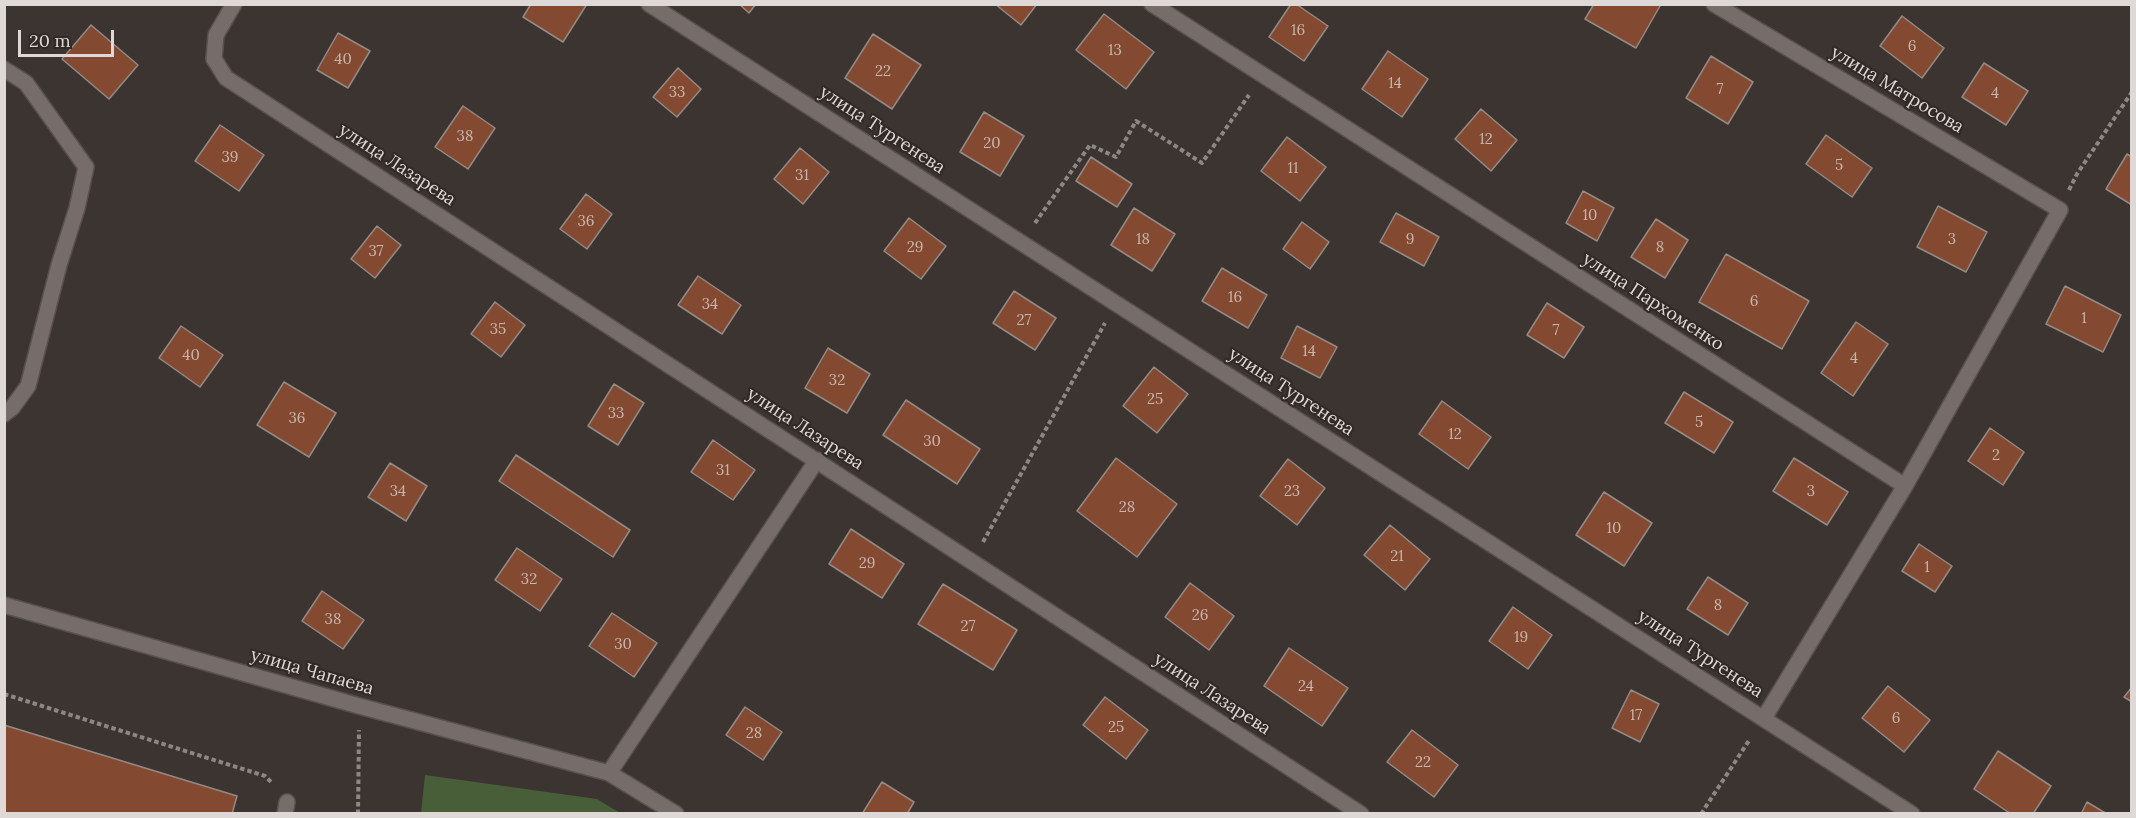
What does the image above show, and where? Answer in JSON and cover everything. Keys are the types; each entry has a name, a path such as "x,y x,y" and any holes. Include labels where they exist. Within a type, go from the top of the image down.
{"street":[{"name":"улица Лазарева","path":"234,4 216,35 214,59 226,78 1361,813"},
{"name":"улица Тургенева","path":"649,4 1912,813"},
{"name":"улица Пархоменко","path":"1152,4 1905,486"},
{"name":"улица Матросова","path":"1713,4 2060,210"},
{"path":"4,69 26,83 86,167 28,386 12,408 4,414"},
{"path":"1764,718 1905,486 2060,210"},
{"path":"609,773 817,460"},
{"name":"улица Чапаева","path":"4,605 359,706 609,773 676,813"}],"path":[{"path":"1021,243 1090,144 1116,157 1136,121 1202,163 1263,76"},
{"path":"2060,210 2077,174 2132,92"},
{"path":"972,561 1116,303"},
{"path":"4,694 265,776 286,808"},
{"path":"358,813 359,706"},
{"path":"1701,813 1764,718"}],"green space":[{"path":"425,775 597,799 620,813 421,813"}],"building":[{"path":"531,4 587,4 563,42 523,17"},
{"path":"739,4 756,4 749,13"},
{"path":"995,4 1037,4 1021,25"},
{"path":"1291,4 1296,4 1328,26 1304,61 1269,37"},
{"path":"1594,4 1658,4 1660,6 1636,48 1585,19"},
{"path":"1104,14 1154,52 1126,89 1076,50"},
{"path":"1902,16 1944,48 1922,78 1880,46"},
{"path":"91,25 138,65 109,99 62,59"},
{"path":"338,33 370,51 348,88 317,70"},
{"path":"873,34 921,65 892,109 845,78"},
{"path":"1388,51 1428,79 1402,117 1362,89"},
{"path":"1711,56 1753,82 1728,124 1686,98"},
{"path":"1984,63 2028,91 2006,125 1962,97"},
{"path":"678,68 701,89 677,117 653,97"},
{"path":"463,106 495,128 468,169 435,147"},
{"path":"1481,109 1517,140 1491,171 1455,139"},
{"path":"984,112 1024,136 1000,176 960,152"},
{"path":"220,125 264,155 239,191 195,161"},
{"path":"1826,135 1872,168 1852,197 1806,164"},
{"path":"1287,137 1326,167 1300,201 1261,171"},
{"path":"800,148 829,172 803,204 774,179"},
{"path":"2127,154 2132,157 2132,205 2106,189"},
{"path":"1091,157 1132,184 1117,207 1076,181"},
{"path":"1583,191 1614,208 1597,241 1566,223"},
{"path":"586,194 612,214 587,249 560,229"},
{"path":"1938,206 1987,232 1966,272 1917,247"},
{"path":"1134,208 1175,234 1152,271 1111,245"},
{"path":"1396,213 1439,237 1424,266 1380,242"},
{"path":"909,218 946,246 921,279 884,251"},
{"path":"1656,219 1688,240 1665,278 1631,257"},
{"path":"1302,222 1329,242 1310,269 1283,249"},
{"path":"377,226 401,245 375,278 351,259"},
{"path":"1726,254 1809,301 1782,349 1699,302"},
{"path":"1222,268 1267,295 1248,328 1202,301"},
{"path":"698,276 741,305 722,334 678,305"},
{"path":"2065,286 2121,315 2103,352 2046,324"},
{"path":"1014,291 1056,318 1035,350 993,323"},
{"path":"495,302 525,325 501,357 471,334"},
{"path":"1547,303 1584,327 1564,358 1527,335"},
{"path":"1856,322 1888,344 1853,396 1821,373"},
{"path":"181,326 223,355 200,387 159,358"},
{"path":"1297,326 1337,347 1320,378 1281,358"},
{"path":"828,348 870,374 847,413 805,388"},
{"path":"1154,367 1188,394 1157,433 1123,406"},
{"path":"284,382 336,413 309,457 257,425"},
{"path":"614,384 644,403 618,445 588,426"},
{"path":"1684,392 1733,422 1714,453 1665,423"},
{"path":"906,400 980,449 957,484 883,435"},
{"path":"1442,401 1491,437 1468,469 1419,434"},
{"path":"1990,428 2024,452 2003,485 1968,461"},
{"path":"713,440 755,470 733,500 691,472"},
{"path":"516,455 630,530 613,557 499,481"},
{"path":"1116,458 1177,504 1137,557 1077,511"},
{"path":"1794,458 1848,492 1827,525 1773,491"},
{"path":"1288,459 1325,488 1297,525 1260,496"},
{"path":"390,463 427,486 406,521 368,497"},
{"path":"1604,492 1652,523 1624,566 1576,535"},
{"path":"1390,525 1430,559 1405,590 1364,555"},
{"path":"851,529 904,564 882,598 829,564"},
{"path":"1919,544 1952,566 1935,592 1902,571"},
{"path":"517,548 562,579 540,611 495,580"},
{"path":"1708,577 1748,603 1728,635 1687,609"},
{"path":"1190,583 1234,616 1209,650 1165,617"},
{"path":"943,584 1017,630 993,670 918,624"},
{"path":"322,591 364,620 343,649 302,621"},
{"path":"1513,607 1552,635 1528,669 1489,641"},
{"path":"612,613 657,643 634,677 589,646"},
{"path":"1289,648 1348,688 1322,726 1264,686"},
{"path":"1888,686 1930,720 1904,752 1862,718"},
{"path":"2132,687 2132,702 2124,697"},
{"path":"1631,690 1659,704 1640,742 1612,728"},
{"path":"1105,697 1148,730 1126,759 1083,725"},
{"path":"745,707 782,732 763,760 726,735"},
{"path":"4,725 237,796 232,814 4,814"},
{"path":"1412,730 1458,765 1434,797 1387,762"},
{"path":"1998,751 2051,786 2033,814 2011,814 1974,789"},
{"path":"882,782 914,802 907,814 862,814"},
{"path":"2087,802 2107,814 2081,814"}]}
